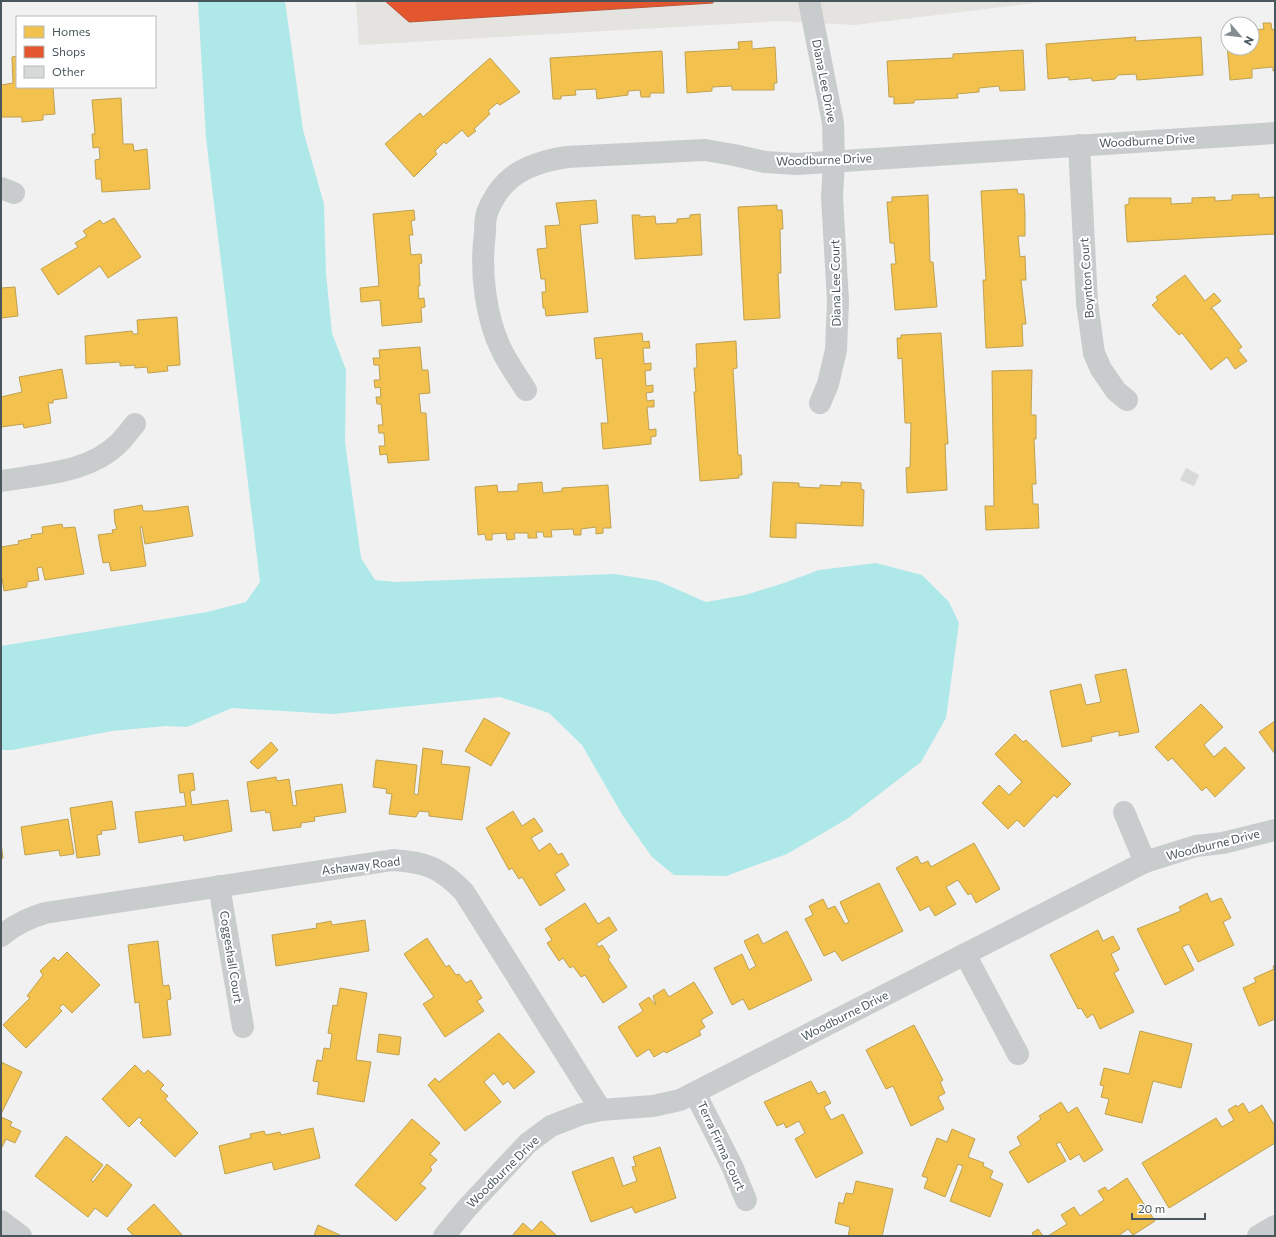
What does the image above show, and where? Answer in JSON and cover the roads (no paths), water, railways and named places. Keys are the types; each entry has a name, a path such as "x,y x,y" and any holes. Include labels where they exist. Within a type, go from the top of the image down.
{"street":[{"name":"Diana Lee Drive","path":"809,1 833,123 834,161"},
{"name":"Woodburne Drive","path":"526,390 503,353 491,320 484,285 482,249 487,214 496,195 510,178 530,166 548,160 567,157 705,150 765,162 797,164 1079,145 1275,134"},
{"name":"Boynton Court","path":"1079,145 1087,302 1094,353 1101,369 1116,391 1127,400"},
{"name":"Diana Lee Court","path":"820,403 828,384 836,350 838,300 832,197 834,161"},
{"path":"1,481 74,468 98,459 119,444 135,424"},
{"path":"1124,812 1145,862"},
{"name":"Woodburne Drive","path":"444,1236 467,1208 528,1143 551,1126 582,1114 602,1110 653,1106 680,1100 1145,862 1196,846 1274,832"},
{"name":"Ashaway Road","path":"1,936 9,929 31,917 45,913 393,860 415,861 435,868 452,879 464,892 602,1110"},
{"name":"Coggeshall Court","path":"219,886 243,1027"},
{"path":"965,954 1018,1054"},
{"name":"Terra Firma Court","path":"695,1092 732,1166 746,1200"},
{"path":"1,1221 21,1236"},
{"path":"1258,1236 1275,1226"}],"water":[{"path":"198,1 285,1 303,130 324,204 326,274 332,333 346,370 345,442 361,558 375,580 397,582 615,574 658,581 706,602 745,595 819,570 876,563 922,575 949,602 959,623 946,718 921,762 847,819 787,854 726,876 674,875 652,857 623,816 582,745 549,713 500,697 333,714 232,708 187,727 166,726 112,731 12,750 1,750 1,646 207,612 246,602 260,582 206,138"}]}
